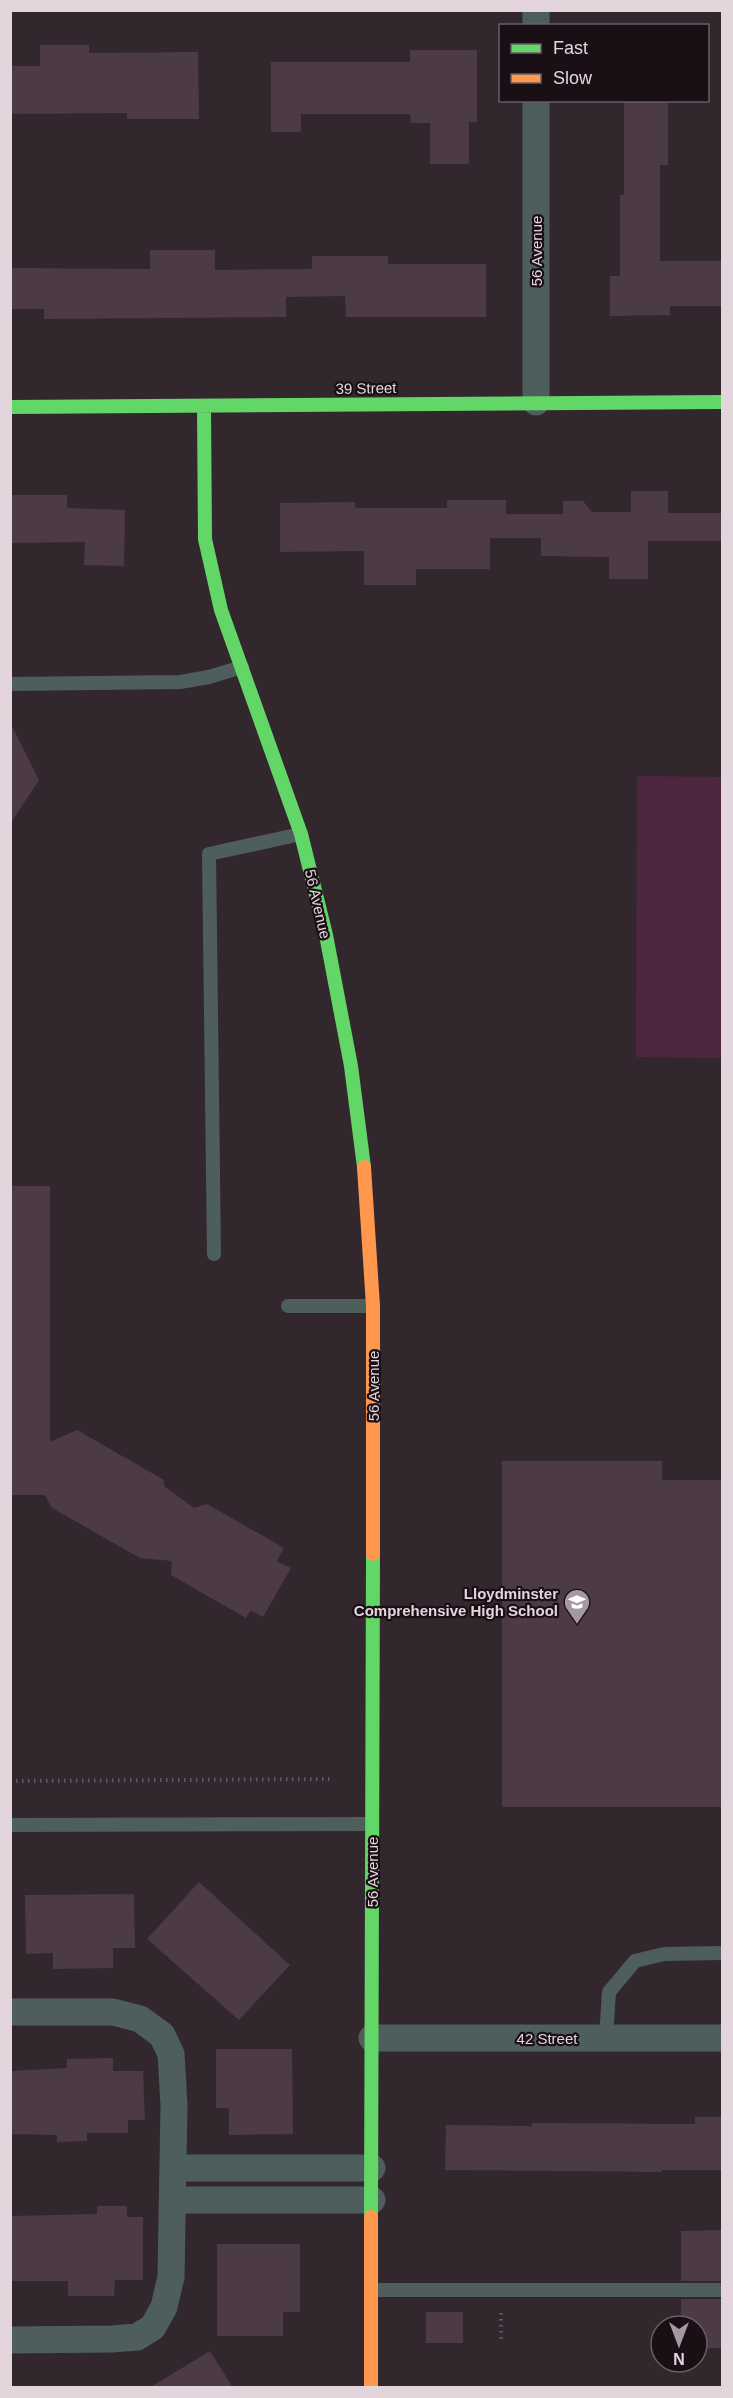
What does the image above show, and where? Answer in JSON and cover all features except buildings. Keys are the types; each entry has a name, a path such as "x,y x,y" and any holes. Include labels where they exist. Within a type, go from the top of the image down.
{"street":[{"name":"56 Avenue","path":"536,102 536,402"},
{"name":"39 Street","path":"10,407 723,402"},
{"name":"56 Avenue","path":"204,407 205,539 221,610 301,834 326,935 351,1066 366,1186 373,1305 371,2388"},
{"path":"10,2012 113,2013 140,2019 162,2035 171,2054 174,2168 171,2277 164,2307 153,2327 137,2337 10,2340"},
{"name":"42 Street","path":"372,2038 723,2038"},
{"path":"174,2168 372,2168"},
{"path":"173,2200 372,2200"}],"lane":[{"path":"10,684 180,682 209,677 242,667"},
{"path":"214,1254 209,854 301,834"},
{"path":"288,1305 373,1305"},
{"path":"10,1825 372,1824"},
{"path":"606,2038 609,1992 636,1961 664,1954 723,1953"},
{"path":"372,2290 723,2290"}],"path":[{"path":"10,1781 330,1779"}],"shaded area":[{"path":"637,776 722,777 722,1058 636,1057"}],"traffic: fast":[{"path":"10,407 722,402"},
{"path":"204,407 205,539 221,610 301,834 326,935 351,1066 364,1167"},
{"path":"371,2217 373,1554"}],"traffic: slow":[{"path":"364,1167 373,1306 373,1554"},
{"path":"371,2217 371,2388"}],"place":[{"name":"Lloydminster Comprehensive High School","path":"577,1625"}]}
